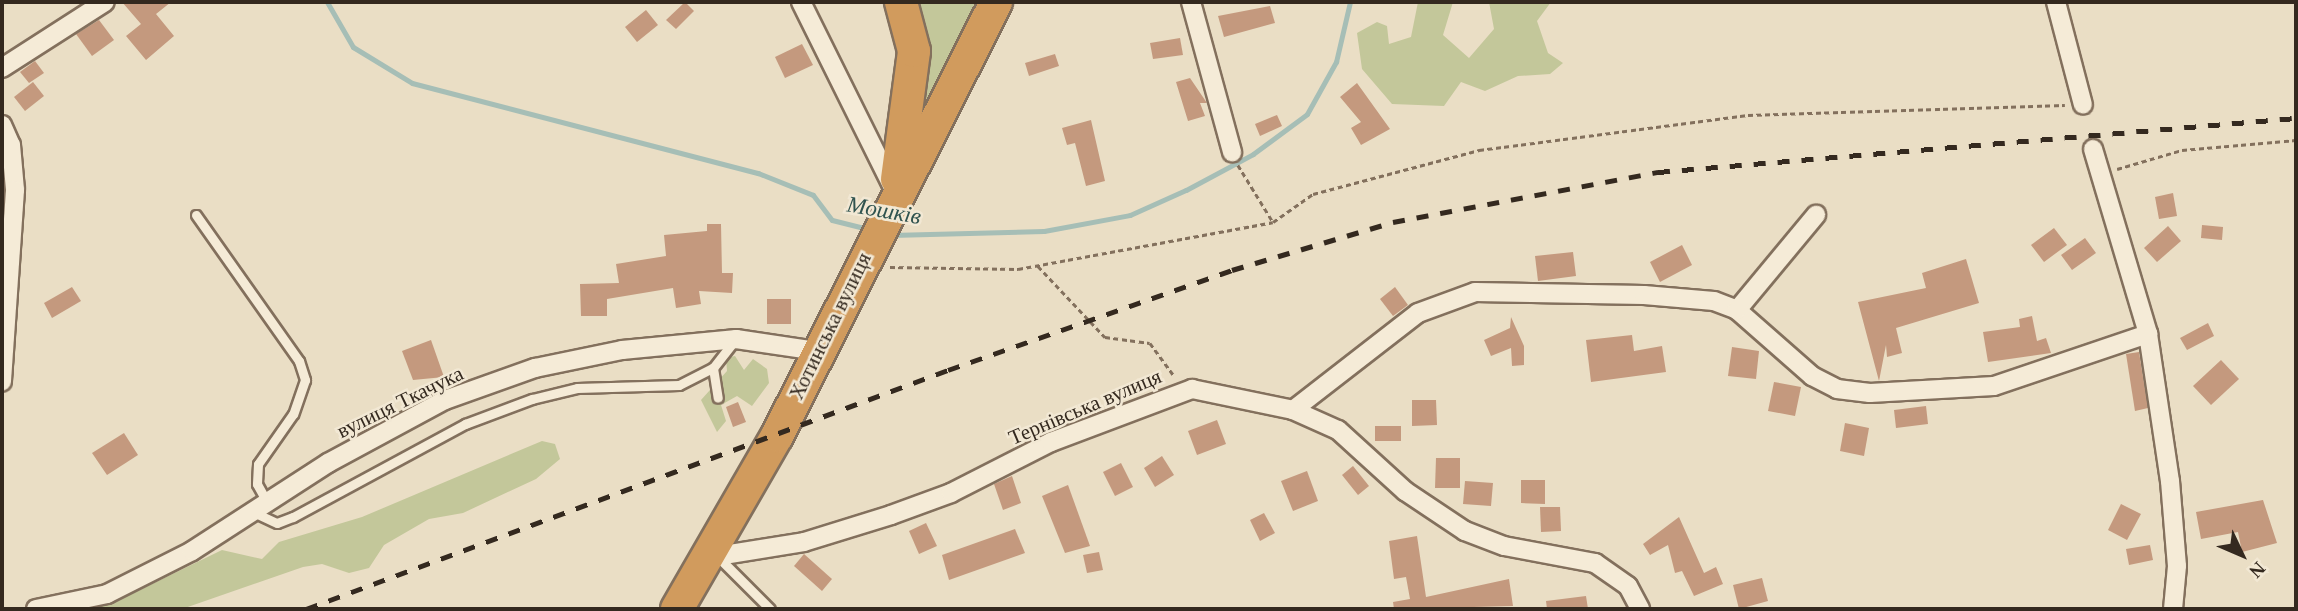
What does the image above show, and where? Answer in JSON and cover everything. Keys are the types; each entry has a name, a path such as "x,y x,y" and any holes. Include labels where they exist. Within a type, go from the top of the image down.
{"highway":[{"path":"892,202 914,51 901,2"},
{"name":"Хотинська вулиця","path":"677,609 712,558 777,436 816,351 871,264 892,202 996,2"}],"street":[{"path":"2,68 105,2"},
{"path":"801,2 892,202"},
{"path":"1191,2 1232,152"},
{"path":"2056,2 2083,105"},
{"path":"2,125 11,145 2,382"},
{"path":"2093,149 2097,174 2148,334 2170,481 2177,566 2173,609"},
{"path":"1737,310 1816,215"},
{"path":"1293,410 1418,313 1475,292 1644,295 1714,301 1737,310 1812,376 1837,389 1870,393 1994,386 2148,334"},
{"name":"вулиця Ткачука","path":"36,609 107,594 444,400 535,368 622,350 736,339 816,351"},
{"name":"Тернівська вулиця","path":"712,558 804,542 891,515 950,493 1051,442 1192,389 1293,410 1338,430 1405,491 1465,531 1595,563 1628,586 1640,609"}],"lane":[{"path":"196,215 299,361 305,380 293,414 258,464 260,507 277,523 293,517 465,424 532,399 577,388 679,384 713,368 736,339"},
{"path":"713,368 718,398"},
{"path":"712,558 771,609"}],"path":[{"path":"871,264 930,272 1037,266 1273,222 1313,194 1479,150 1748,115 2083,105"},
{"path":"2097,174 2182,150 2296,140"},
{"path":"1241,172 1273,222"},
{"path":"1037,266 1105,337 1150,343 1170,373 1192,389"}],"green space":[{"path":"912,2 982,2 918,116"},
{"path":"1418,2 1453,2 1443,35 1469,58 1494,29 1489,2 1551,2 1537,21 1548,53 1563,63 1550,74 1518,76 1485,91 1461,82 1444,106 1392,104 1362,69 1357,33 1377,22 1387,26 1389,44 1411,37"},
{"path":"735,356 744,370 753,359 767,369 769,383 752,406 737,396 721,405 726,421 717,432 701,400 727,371 726,358"},
{"path":"542,441 555,444 560,459 536,479 463,513 429,519 384,545 369,568 349,573 322,564 303,567 182,609 79,609 117,601 222,550 262,559 279,542 362,517"}],"building":[{"path":"122,2 171,2 156,14 174,36 146,60 126,36 141,24"},
{"path":"685,2 694,11 676,29 666,20"},
{"path":"1270,6 1275,23 1224,37 1218,16"},
{"path":"646,10 658,25 637,42 625,27"},
{"path":"99,20 114,40 92,56 76,34"},
{"path":"1180,38 1183,55 1153,59 1150,43"},
{"path":"802,44 813,65 785,78 775,57"},
{"path":"1055,54 1059,66 1029,76 1025,63"},
{"path":"35,61 44,73 29,83 20,72"},
{"path":"1190,78 1207,103 1200,103 1205,116 1188,121 1176,82"},
{"path":"33,82 44,96 25,111 14,97"},
{"path":"1357,83 1390,129 1361,145 1351,128 1361,122 1340,97"},
{"path":"1277,115 1282,126 1260,136 1255,124"},
{"path":"1091,120 1105,181 1086,186 1075,143 1067,145 1062,128"},
{"path":"2173,193 2177,216 2159,219 2155,197"},
{"path":"707,224 721,224 722,273 733,273 732,293 699,291 701,304 676,308 673,288 607,299 607,316 581,316 580,284 619,283 616,264 666,256 664,235 707,231"},
{"path":"2202,225 2223,227 2222,240 2201,238"},
{"path":"2168,226 2181,241 2157,262 2144,248"},
{"path":"2054,228 2067,245 2044,262 2031,245"},
{"path":"2085,238 2096,253 2072,270 2061,255"},
{"path":"1682,245 1692,265 1660,282 1650,262"},
{"path":"1573,252 1576,276 1538,281 1535,256"},
{"path":"1966,259 1979,303 1896,328 1902,353 1887,357 1886,345 1879,381 1858,302 1926,288 1922,273"},
{"path":"72,287 81,301 52,318 44,303"},
{"path":"1395,287 1408,305 1393,316 1380,299"},
{"path":"767,299 791,299 791,324 767,324"},
{"path":"2032,316 2037,341 2046,338 2051,353 1988,362 1983,332 2020,327 2019,319"},
{"path":"1511,317 1524,346 1524,365 1512,366 1511,348 1491,356 1484,340 1510,328"},
{"path":"2208,323 2214,336 2187,350 2180,338"},
{"path":"1632,335 1634,351 1662,346 1666,372 1591,382 1586,340"},
{"path":"431,340 444,377 413,380 402,351"},
{"path":"1732,347 1759,351 1756,379 1728,376"},
{"path":"2139,352 2148,408 2135,411 2126,354"},
{"path":"2221,360 2239,379 2211,405 2193,386"},
{"path":"1774,382 1801,387 1795,416 1768,411"},
{"path":"1412,400 1436,400 1437,425 1412,426"},
{"path":"738,402 746,422 733,427 726,407"},
{"path":"1926,406 1928,424 1896,428 1894,410"},
{"path":"1217,420 1226,444 1197,455 1188,431"},
{"path":"1845,423 1869,428 1864,456 1840,451"},
{"path":"1375,426 1401,426 1401,441 1375,441"},
{"path":"124,433 138,455 107,475 92,453"},
{"path":"1162,456 1174,475 1155,487 1144,468"},
{"path":"1436,458 1460,458 1460,488 1435,488"},
{"path":"1121,463 1133,487 1115,496 1103,472"},
{"path":"1353,466 1369,486 1358,495 1342,475"},
{"path":"1307,471 1318,501 1293,511 1281,481"},
{"path":"1012,476 1021,503 1003,510 994,484"},
{"path":"1521,480 1545,480 1545,504 1521,503"},
{"path":"1465,481 1493,483 1491,506 1463,504"},
{"path":"1068,485 1090,546 1065,553 1042,496"},
{"path":"2263,500 2277,543 2242,552 2238,532 2201,539 2196,512"},
{"path":"2121,504 2141,514 2127,540 2108,530"},
{"path":"1540,507 1560,507 1561,531 1541,532"},
{"path":"1264,513 1275,533 1260,541 1250,520"},
{"path":"1679,517 1704,573 1716,567 1723,584 1694,596 1682,571 1675,573 1668,545 1650,555 1643,544"},
{"path":"926,523 937,546 919,554 909,531"},
{"path":"1015,529 1025,553 949,580 942,555"},
{"path":"1417,536 1426,597 1509,579 1513,606 1394,609 1393,602 1410,599 1406,577 1394,579 1389,541"},
{"path":"2150,545 2153,560 2129,565 2126,549"},
{"path":"1099,552 1103,570 1087,573 1083,555"},
{"path":"804,554 832,579 822,591 794,566"},
{"path":"1762,578 1768,601 1739,609 1733,585"},
{"path":"1586,596 1588,609 1547,609 1546,601"}],"waterway":[{"name":"Мошків","path":"327,2 353,47 412,83 758,173 813,195 832,220 868,229"},
{"name":"Мошків","path":"891,235 1044,231 1130,215 1186,190 1253,154 1307,114 1336,62 1350,2"}],"railway":[{"path":"306,609 948,370 1232,270 1393,222 1658,172 2296,118"}]}
